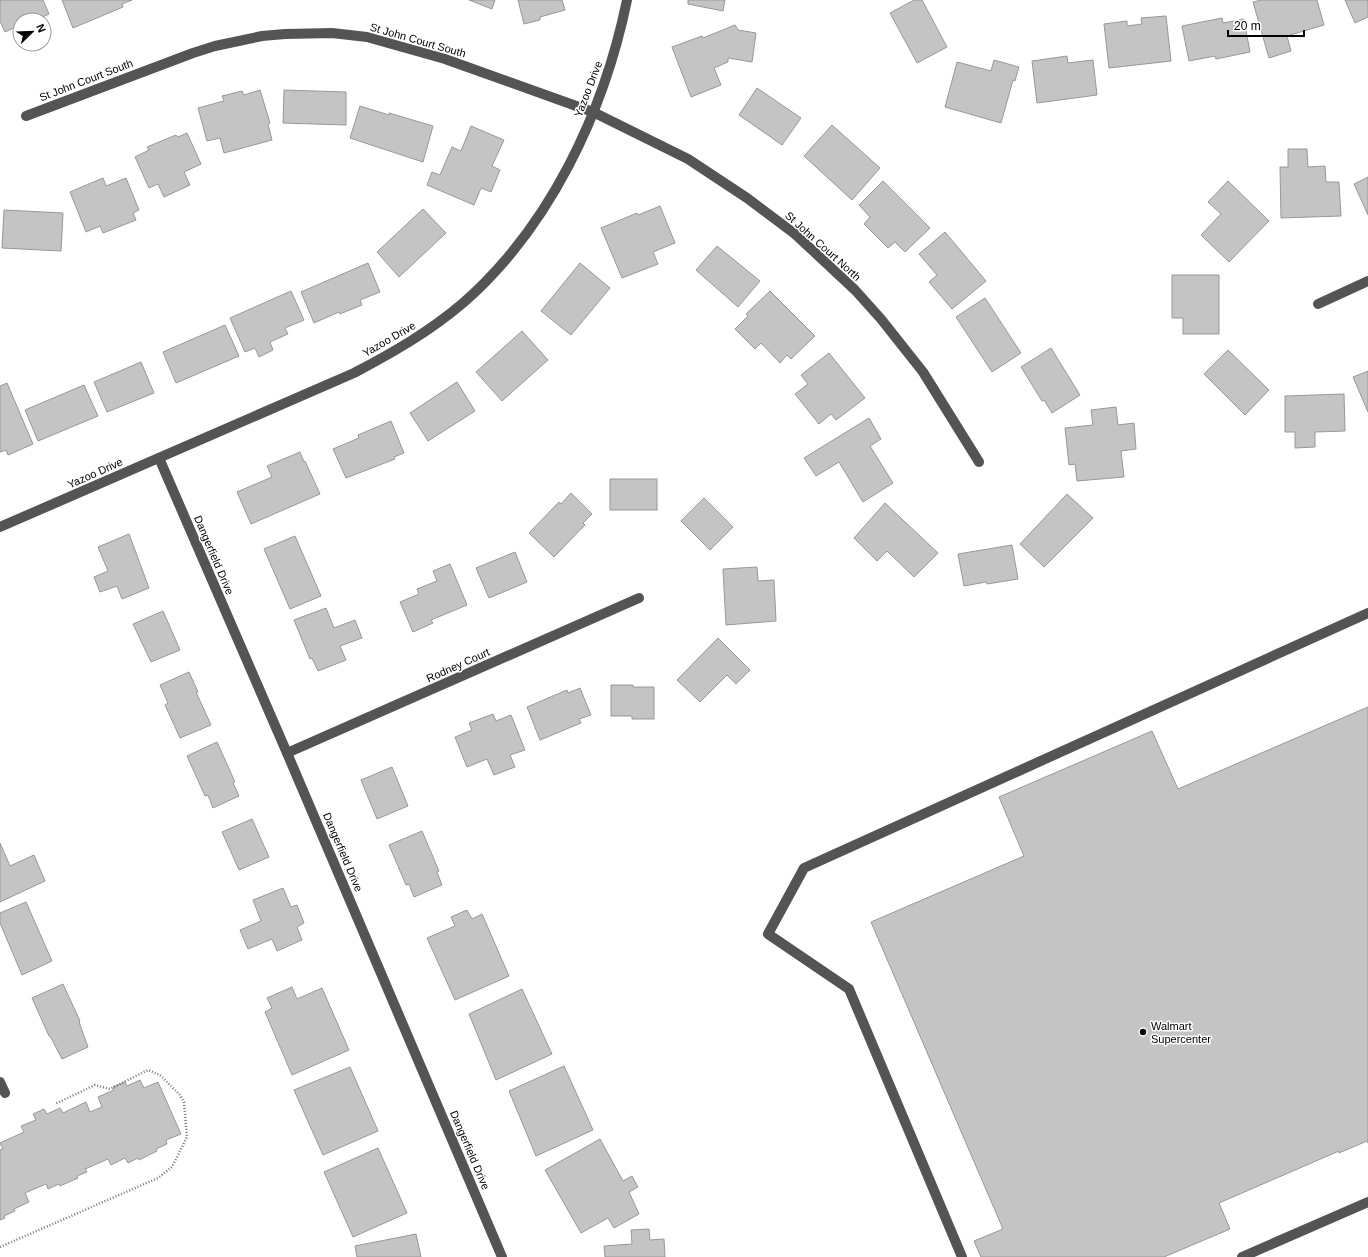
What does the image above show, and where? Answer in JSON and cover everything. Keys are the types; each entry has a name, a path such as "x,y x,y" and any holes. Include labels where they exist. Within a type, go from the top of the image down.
{"street":[{"name":"Yazoo Drive","path":"0,527 354,373 396,351 425,332 462,303 496,271 533,226 570,166 593,112 613,57 627,0"},
{"name":"St John Court South","path":"26,116 215,46 270,35 332,33 367,37 446,59 593,112"},
{"name":"St John Court North","path":"593,112 688,160 747,198 795,234 855,290 881,318 923,372 979,462"},
{"path":"1318,304 1368,281"},
{"name":"Dangerfield Drive","path":"159,458 287,753 502,1257"},
{"name":"Rodney Court","path":"287,753 639,598"},
{"path":"962,1257 849,989 768,934 804,868 1368,613"},
{"path":"0,1082 5,1093"},
{"path":"1242,1257 1368,1202"}],"path":[{"path":"0,1247 158,1178 172,1167 188,1137 184,1102 180,1095 160,1075 148,1070 110,1088 95,1085 55,1104"}],"building":[{"path":"0,0 43,0 48,12 12,12 12,29 5,32 0,21"},
{"path":"62,0 132,0 122,4 123,7 73,28"},
{"path":"469,0 495,0 492,9"},
{"path":"518,0 562,0 565,10 540,17 540,20 524,24"},
{"path":"688,0 725,0 723,11 688,4"},
{"path":"914,0 922,0 947,47 917,63 890,13"},
{"path":"1261,0 1317,0 1324,25 1287,36 1291,51 1269,58 1253,2"},
{"path":"1345,0 1368,0 1368,17 1355,23"},
{"path":"1166,16 1171,61 1109,68 1104,24 1127,21 1127,26 1142,24 1141,18"},
{"path":"1222,18 1223,23 1244,19 1250,52 1216,59 1215,56 1189,61 1182,26"},
{"path":"735,25 738,30 756,33 752,62 728,58 728,62 714,68 721,85 691,97 672,47 702,36 703,38"},
{"path":"1067,56 1068,63 1093,60 1097,95 1037,103 1032,61"},
{"path":"994,60 1019,67 1015,81 1013,80 1001,123 945,107 957,62 991,71"},
{"path":"757,88 801,118 782,145 739,115"},
{"path":"260,90 270,123 268,124 272,140 224,153 220,138 207,141 198,108 224,101 222,96 242,91 244,95"},
{"path":"284,90 346,92 346,125 283,123"},
{"path":"360,106 433,126 423,162 350,138"},
{"path":"832,125 880,168 852,200 804,156"},
{"path":"471,126 504,140 492,166 500,170 491,192 481,188 474,205 427,185 432,172 440,175 452,147 461,151"},
{"path":"187,133 201,164 184,172 190,185 164,197 158,184 149,188 135,157 149,150 147,147 176,135 178,137"},
{"path":"1288,149 1307,149 1308,167 1325,166 1326,182 1339,182 1341,216 1281,218 1280,167 1288,167"},
{"path":"1368,177 1368,215 1354,184"},
{"path":"103,178 106,186 126,178 139,210 133,213 136,220 103,233 100,226 86,232 70,192"},
{"path":"883,181 930,228 905,252 895,242 888,248 864,224 870,217 859,205"},
{"path":"1228,181 1269,221 1229,262 1201,235 1221,214 1208,202"},
{"path":"660,206 675,243 653,252 658,264 622,278 601,228 637,213 638,215"},
{"path":"423,209 446,233 399,277 377,252"},
{"path":"4,210 63,213 61,251 2,248"},
{"path":"945,232 986,281 952,309 929,282 937,275 919,254"},
{"path":"717,246 760,281 738,307 696,270"},
{"path":"368,263 380,292 360,300 362,305 340,314 339,312 314,323 301,292"},
{"path":"580,263 610,288 571,335 541,311"},
{"path":"1172,275 1219,275 1219,334 1183,334 1183,318 1172,318"},
{"path":"291,291 304,320 285,328 288,334 270,342 273,350 259,357 255,348 245,352 230,318"},
{"path":"770,291 815,336 791,359 787,355 780,363 761,343 755,349 735,329 748,316 746,314"},
{"path":"985,298 1021,353 992,372 956,317"},
{"path":"225,325 239,356 176,383 163,352"},
{"path":"522,331 548,360 502,401 476,372"},
{"path":"1051,348 1080,395 1052,413 1044,400 1042,401 1021,367"},
{"path":"1228,350 1269,390 1245,415 1204,374"},
{"path":"829,353 865,398 836,420 831,414 819,424 795,394 808,384 801,375"},
{"path":"141,362 154,393 107,412 94,382"},
{"path":"1368,371 1368,412 1353,377"},
{"path":"457,382 475,411 428,441 410,413"},
{"path":"7,383 33,444 8,455 6,450 0,452 0,386"},
{"path":"84,385 98,416 38,441 25,410"},
{"path":"1344,394 1345,431 1315,432 1315,447 1295,448 1295,432 1285,432 1285,396"},
{"path":"1116,407 1118,425 1134,423 1136,449 1121,451 1124,477 1077,481 1075,464 1069,465 1065,428 1093,425 1091,410"},
{"path":"869,418 881,439 870,446 893,483 863,502 839,462 816,476 804,458"},
{"path":"391,421 404,453 394,457 395,459 346,478 333,449 359,438 358,435"},
{"path":"300,452 320,494 251,524 237,492 272,477 267,466"},
{"path":"610,479 657,479 657,510 610,510"},
{"path":"571,493 592,514 583,523 585,525 554,557 529,533 559,502 561,504"},
{"path":"1067,494 1093,518 1044,567 1020,544"},
{"path":"704,498 733,527 710,550 681,521"},
{"path":"885,503 938,553 914,577 887,551 877,561 854,538"},
{"path":"129,534 149,588 122,599 117,586 100,592 94,577 108,571 98,547"},
{"path":"295,536 321,596 290,609 264,549"},
{"path":"1012,545 1018,579 964,586 958,554"},
{"path":"515,552 527,582 489,598 476,568"},
{"path":"450,564 467,605 431,620 433,623 413,632 400,602 419,594 417,589 437,581 433,571"},
{"path":"757,567 758,581 774,580 776,621 726,625 723,569"},
{"path":"326,608 334,628 355,620 362,638 340,646 346,660 318,671 312,658 310,659 294,620"},
{"path":"163,611 180,650 151,662 133,624"},
{"path":"718,638 750,670 736,684 727,675 700,702 677,680"},
{"path":"189,672 198,692 196,692 211,725 180,738 165,705 168,703 160,685"},
{"path":"611,685 654,687 654,719 632,719 632,716 611,716"},
{"path":"580,688 591,715 579,719 581,723 540,740 527,707 567,690 568,693"},
{"name":"Walmart Supercenter","path":"1368,707 1368,1143 1367,1141 1339,1153 1339,1151 1219,1203 1230,1229 1164,1257 981,1257 974,1241 1003,1229 871,922 1024,856 999,797 1152,731 1178,789"},
{"path":"493,714 496,721 511,715 525,750 510,755 515,767 494,775 487,759 467,767 455,737 472,730 469,723"},
{"path":"217,742 235,782 233,783 239,796 213,808 208,795 205,796 187,756"},
{"path":"392,767 408,806 377,819 361,780"},
{"path":"252,819 269,857 239,870 222,832"},
{"path":"422,831 439,871 437,872 442,885 414,897 409,884 406,885 389,845"},
{"path":"0,843 10,866 34,855 45,881 0,902"},
{"path":"283,888 291,907 297,905 304,923 297,927 302,940 277,951 272,939 248,949 240,930 261,921 253,900"},
{"path":"26,902 52,961 22,975 0,923 0,913"},
{"path":"467,910 472,919 482,914 509,976 455,1000 427,938 455,926 451,917"},
{"path":"63,984 80,1021 79,1022 88,1047 62,1059 49,1036 32,998"},
{"path":"292,987 297,999 322,988 349,1050 292,1075 265,1012 272,1008 267,998"},
{"path":"522,989 552,1054 496,1080 469,1014"},
{"path":"564,1066 593,1130 536,1156 509,1091"},
{"path":"350,1067 378,1131 323,1155 294,1090"},
{"path":"140,1080 144,1088 158,1082 181,1134 166,1140 167,1144 139,1160 138,1158 128,1163 125,1158 111,1165 108,1159 85,1169 87,1172 60,1186 59,1184 48,1189 46,1184 25,1193 29,1202 14,1209 15,1211 4,1216 5,1218 0,1220 0,1150 3,1149 0,1143 24,1132 21,1126 36,1120 33,1114 44,1109 47,1114 60,1108 63,1113 86,1102 90,1112 102,1107 98,1097 114,1090 113,1087 125,1082 127,1086"},
{"path":"600,1139 623,1181 632,1176 638,1187 629,1192 639,1214 614,1228 608,1218 581,1233 545,1170"},
{"path":"378,1148 407,1213 353,1237 324,1172"},
{"path":"649,1229 650,1240 664,1239 665,1257 605,1257 604,1246 632,1244 631,1230"},
{"path":"416,1234 421,1257 357,1257 355,1246"}],"place":[{"name":"Walmart Supercenter","path":"1143,1032"}]}
